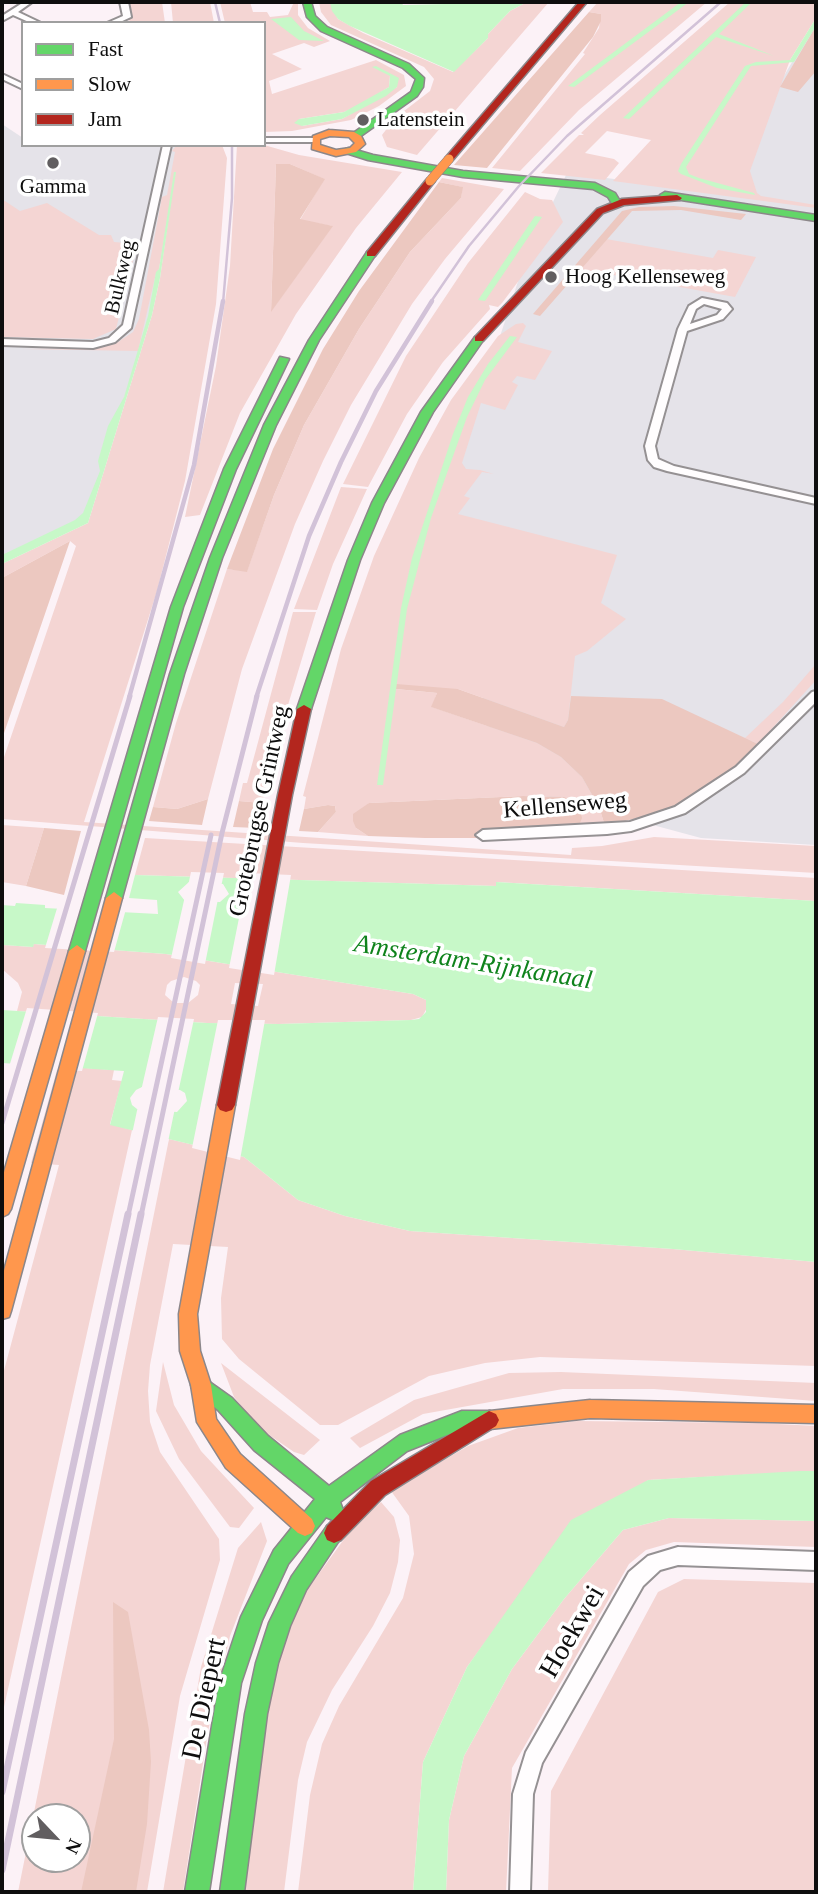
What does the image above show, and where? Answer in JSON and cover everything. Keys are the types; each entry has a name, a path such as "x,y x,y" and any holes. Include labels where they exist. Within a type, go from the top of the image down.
{"main road":[{"path":"307,2 309,14 324,29 406,66 419,76 421,81 418,90 352,142"},
{"path":"389,206 565,2"},
{"path":"2,1311 139,806 199,605 270,425 314,340 352,281 430,181 583,2"},
{"path":"314,142 325,134 352,142 387,161 536,182 609,199 677,198 816,218"},
{"name":"Grotebrugse Grintweg","path":"305,1526 233,1461 207,1422 201,1385 190,1351 188,1314 285,796 309,690 354,560 378,503 427,412 485,331 518,295 558,238 584,208 609,199"},
{"path":"3,1205 160,658 202,538 253,419 294,341"},
{"path":"201,1385 225,1404 261,1443 329,1497 338,1527 305,1526"},
{"name":"De Diepert","path":"197,1892 230,1683 240,1650 277,1565 329,1497 400,1444 462,1420 489,1420 542,1412 590,1409 816,1414"},
{"name":"De Diepert","path":"232,1892 256,1714 267,1663 280,1623 299,1583 338,1527 378,1488 489,1420"}],"street":[{"path":"2,19 28,2"},
{"path":"116,21 127,17 124,2"},
{"path":"14,13 33,21"},
{"path":"2,76 21,86"},
{"path":"266,142 286,139 314,142"},
{"name":"Bulkweg","path":"2,342 93,345 112,340 128,326 168,147"},
{"path":"683,329 650,446 653,460 658,465 671,469 816,501"},
{"name":"Kellenseweg","path":"483,835 607,830 631,826 680,810 740,770 816,695"},
{"name":"Hoekwei","path":"520,1892 523,1794 533,1759 636,1578 655,1562 678,1556 816,1561"}],"shaded area":[{"path":"129,2 162,2 165,21 127,19 132,17"},
{"path":"171,2 210,2 214,21 173,21"},
{"path":"220,2 250,2 253,12 267,12 270,17 288,15 294,2 298,2 298,15 308,28 330,41 314,47 304,43 272,54 302,69 269,81 272,94 376,60 404,75 406,86 379,106 351,120 292,131 266,132 266,21 225,21","holes":["390,76 397,87 342,119 302,126 299,119 344,112 360,105 389,87"]},
{"path":"319,2 330,2 338,19 363,33 453,72 488,38 488,34 510,11 527,2 549,2 417,155 387,147 382,135 395,118 430,91 434,79 424,67 331,25 321,12"},
{"path":"598,2 707,2 579,110 520,171 492,168 585,54 583,53 599,28 601,14 589,12"},
{"path":"730,2 816,2 816,18 790,60 750,171 757,193 761,196 816,205 816,208 613,181 651,140 607,131 585,153 614,159 619,163 605,180 541,173 579,135 584,135 581,133 600,115"},
{"path":"589,12 601,14 601,21 593,37 487,168 454,165"},
{"path":"816,22 816,845 701,838 497,783 449,492 525,260 567,173 748,196 737,175 779,84"},
{"path":"816,26 816,71 798,92 780,87"},
{"path":"2,124 21,137 21,147 183,147 148,324 87,513 79,520 2,559"},
{"path":"266,146 299,155 402,172 356,228 296,314 240,413 200,515 185,517 216,366 230,266 237,147","holes":["276,164 290,164 324,179 300,220 332,226 271,311"]},
{"path":"175,147 223,147 227,158 216,304 185,481 157,591 84,822 571,855 572,848 654,837 816,846 816,873 303,843 2,819 2,763 76,546 70,541 2,578 2,564 88,523 152,315 175,172 159,269 138,351 22,349 97,348 118,342 133,332 139,319 162,197 167,195 175,152 172,151"},
{"path":"276,164 290,164 325,179 300,219 333,226 271,312"},
{"path":"442,178 504,189 445,259 412,304 351,405 323,461 295,524 242,669 208,799 177,809 153,807 176,723 227,569 247,571 274,495 304,425 359,329 410,252 461,198 462,187 439,182"},
{"path":"439,182 463,187 461,198 410,252 359,329 304,425 274,495 247,572 227,569 273,449 323,349 359,291"},
{"path":"525,192 540,199 552,200 563,222 502,303 498,307 489,305 490,309 443,362 407,414 368,487 343,484 406,356 468,263"},
{"path":"2,199 20,211 47,203 99,235 111,235 114,242 137,244 116,329 93,339 2,337"},
{"path":"674,206 746,214 741,220 681,210 632,211 540,316 533,314 622,211 639,207"},
{"path":"606,239 713,258 718,250 756,257 735,297 580,269"},
{"path":"523,323 526,326 518,342 552,351 535,380 517,376 512,382 518,385 505,410 481,403 462,463 466,469 494,474 482,472 464,496 470,498 458,514 617,555 601,603 626,619 587,651 575,656 568,720 564,727 458,689 396,689 437,693 432,707 537,743 561,757 582,777 599,807 605,826 578,828 564,797 523,796 369,803 356,828 368,836 318,832 336,812 335,806 304,809 306,797 303,796 341,649 374,556 419,458 451,400 498,336 516,324"},
{"path":"341,487 367,489 333,564 317,610 294,609"},
{"path":"70,541 2,739 2,578"},
{"path":"293,612 316,612 288,705 267,795 264,795 262,803 239,801 243,783 247,783"},
{"path":"816,664 816,680 758,744 745,738 783,702"},
{"path":"396,684 458,689 564,727 568,720 571,696 662,699 760,745 726,777 677,808 605,826 599,807 582,777 561,757 537,743 431,707 437,693 396,689"},
{"path":"523,796 564,797 578,804 582,818 578,828 566,837 425,838 368,836 356,828 353,821 353,814 369,803"},
{"path":"208,799 202,825 149,821 153,807 177,809"},
{"path":"239,801 262,803 257,828 233,827"},
{"path":"335,806 336,812 318,832 299,831 304,809"},
{"path":"2,825 44,828 26,886 2,882"},
{"path":"44,828 81,831 64,895 26,886"},
{"path":"145,838 816,878 816,901 497,882 496,886 135,875"},
{"path":"2,941 5,941 4,945 32,947 34,944 166,954 413,994 426,1000 428,1006 422,1017 411,1020 279,1024 207,1023 17,1011 22,992 18,983 2,969","holes":["184,977 200,985 198,995 188,1003 174,1003 165,995 167,985","235,983 263,984 258,1006 231,1004"]},
{"path":"58,1066 114,1070 112,1080 122,1081 110,1124 132,1130 2,1716 2,1378 59,1165 31,1163"},
{"path":"169,1139 244,1157 298,1200 345,1216 410,1231 816,1262 816,1366 540,1357 485,1363 429,1376 338,1425 320,1425 239,1359 222,1339 221,1298 228,1247 173,1244 150,1365 150,1422 160,1452 219,1539 220,1560 180,1696 147,1892 18,1892 22,1873 91,1873 91,1803 36,1803"},
{"path":"163,1362 174,1405 201,1451 254,1508 239,1528 230,1527 179,1459 156,1411"},
{"path":"221,1363 320,1440 304,1455 294,1452 259,1428 234,1397"},
{"path":"561,1372 816,1383 816,1401 654,1389 563,1389 423,1414 360,1448 350,1438 414,1400 509,1373"},
{"path":"577,1421 816,1426 816,1471 648,1480 524,1589 467,1667 423,1762 413,1892 298,1892 310,1795 322,1744 339,1706 403,1598 414,1554 409,1516 391,1491 468,1446 518,1428"},
{"path":"381,1502 394,1517 400,1540 398,1562 390,1593 373,1626 332,1690 307,1742 298,1780 284,1892 241,1892 263,1733 284,1634 307,1590 353,1527"},
{"path":"669,1518 816,1521 816,1547 674,1542 646,1550 629,1564 512,1768 506,1892 446,1892 449,1820 464,1756 512,1669 564,1599 623,1530"},
{"path":"261,1522 267,1541 230,1636 208,1731 183,1892 163,1892 201,1667 238,1548"},
{"path":"684,1579 816,1583 816,1892 548,1892 551,1791 658,1592"},
{"path":"113,1602 128,1612 149,1730 151,1762 147,1824 136,1892 81,1892 85,1873 91,1873 91,1846 114,1739"}],"water":[{"path":"330,2 401,2 403,5 527,2 510,11 454,72 350,26 338,19"},
{"path":"681,2 689,2 574,87 568,86"},
{"path":"746,2 752,2 719,34 774,56 716,37 629,119 623,118"},
{"path":"291,17 304,31 324,41 299,40 271,19"},
{"path":"816,18 816,26 794,62 751,66 686,167 689,174 755,195 717,188 681,174 678,171 681,164 745,66 756,62 790,60"},
{"path":"376,66 399,78 397,87 386,96 342,119 302,126 294,123 299,119 344,112 389,87 390,76 372,67"},
{"path":"174,172 160,278 152,315 88,523 2,564 2,555 75,520 83,513 100,471 98,461 108,426 124,397 148,316 156,272 159,269"},
{"path":"535,216 542,217 485,301 478,300"},
{"path":"510,336 517,337 485,380 467,417 431,518 407,609 383,785 377,785 401,608 412,558 468,397 488,364"},
{"name":"Amsterdam-Rijnkanaal","path":"135,875 496,886 496,882 816,901 816,1262 410,1231 345,1216 298,1200 244,1157 110,1125 124,1071 2,1063 2,1010 207,1023 279,1024 411,1020 419,1019 426,1012 426,1000 413,994 166,954 34,944 33,947 3,945 2,905 15,906 16,903 45,905 45,908 158,914 157,900 129,898","holes":["189,882 223,884 229,894 220,902 185,901 178,892","142,1087 180,1090 185,1093 187,1101 177,1112 137,1109 130,1098","238,1095 246,1105 232,1113 208,1108 208,1097"]},
{"path":"816,1471 816,1521 669,1518 623,1530 564,1599 512,1669 464,1756 449,1820 446,1892 413,1892 423,1762 467,1667 571,1520 648,1480"}],"pier":[{"path":"191,872 224,873 221,887 188,886"},
{"path":"248,873 291,875 274,975 229,968"},
{"path":"185,896 218,899 205,964 171,958"},
{"path":"58,905 126,909 114,952 45,948"},
{"path":"27,1008 98,1013 82,1071 9,1067"},
{"path":"158,1017 194,1019 178,1093 141,1091"},
{"path":"218,1020 265,1020 240,1160 192,1148"},
{"path":"138,1106 175,1108 168,1142 132,1134"}],"railway":[{"path":"215,2 220,21"},
{"path":"430,303 469,246 519,186 567,136 721,2"},
{"path":"223,303 232,198 232,147"},
{"path":"129,698 194,465 223,301"},
{"path":"256,698 309,536 341,462 376,391 432,301"},
{"path":"2,1123 130,696"},
{"path":"141,1216 222,833 257,696"},
{"path":"128,1216 211,835"},
{"path":"2,1792 128,1214"},
{"path":"2,1870 141,1214"}],"traffic: fast":[{"path":"307,2 311,17 324,29 406,66 420,78 419,87 414,94 355,136"},
{"path":"349,151 371,158 463,174 595,186 612,195 616,203"},
{"path":"665,195 816,218"},
{"path":"114,898 177,674 216,558 270,425 314,340 371,254"},
{"path":"304,709 354,560 378,503 427,412 479,339"},
{"path":"77,951 177,607 230,469 284,359"},
{"path":"201,1385 225,1404 261,1443 329,1498 333,1510"},
{"path":"197,1892 230,1683 252,1617 281,1557 329,1498 400,1444 462,1420 490,1420"},
{"path":"232,1892 256,1714 267,1663 280,1623 299,1583 334,1533"}],"traffic: slow":[{"path":"329,133 351,134 358,138 360,144 353,150 336,153 315,147 316,138 329,133"},
{"path":"430,181 449,159"},
{"path":"2,1311 114,898"},
{"path":"2,1209 77,951"},
{"path":"226,1105 188,1314 190,1351 201,1385 207,1422 233,1461 305,1526"},
{"path":"490,1420 590,1409 816,1414"}],"traffic: jam":[{"path":"449,159 583,2"},
{"path":"371,254 430,181"},
{"path":"479,339 600,211 622,202 677,198"},
{"path":"226,1105 304,709"},
{"path":"334,1533 378,1488 489,1420"}],"place":[{"name":"Latenstein","path":"363,120"},
{"name":"Gamma","path":"53,163"},
{"name":"Hoog Kellenseweg","path":"551,277"}]}
